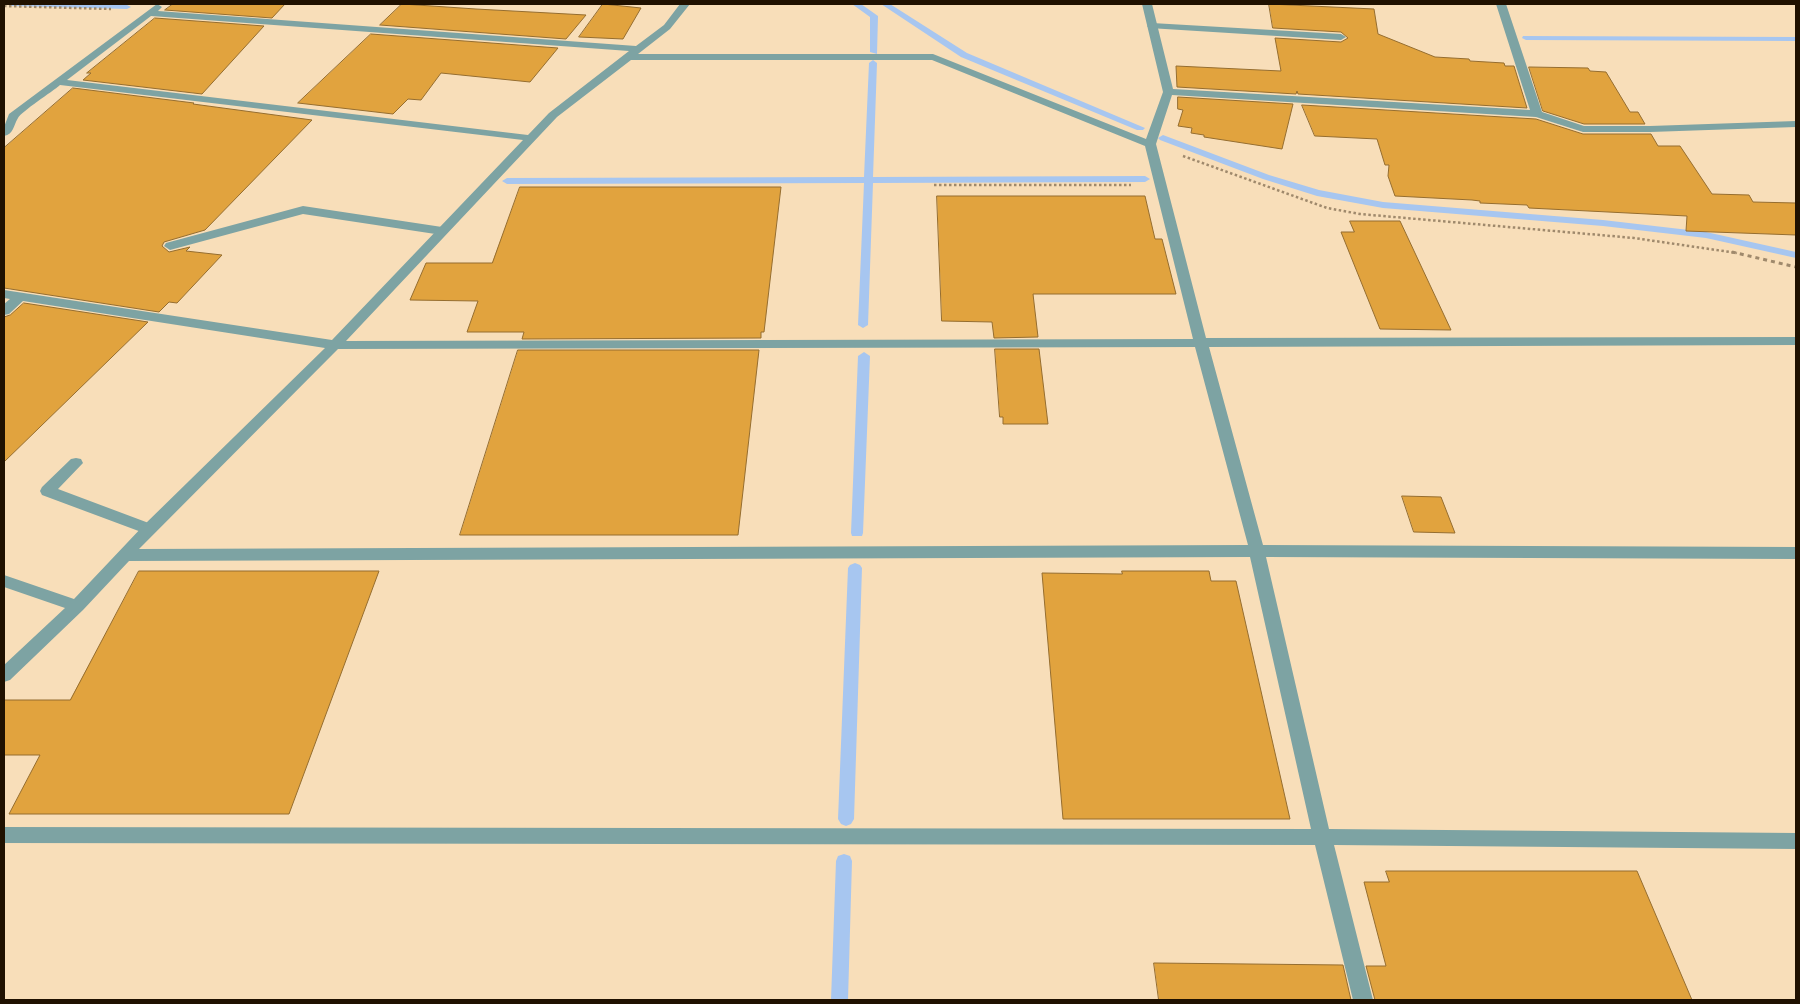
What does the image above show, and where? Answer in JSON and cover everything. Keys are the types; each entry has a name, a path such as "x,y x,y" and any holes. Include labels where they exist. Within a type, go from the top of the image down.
{"street":[{"path":"4,675 77,606 149,529 335,345 553,115 667,27 685,4"},
{"path":"1147,4 1168,92 1150,144 1257,551 1322,837 1363,1000"},
{"path":"1501,4 1537,114"},
{"path":"4,133 10,127 8,116 58,82 155,9 639,49"},
{"path":"1152,26 1341,37"},
{"path":"628,57 933,57 1150,144"},
{"path":"58,82 530,138"},
{"path":"1168,92 1537,114 1583,129 1650,129 1796,124"},
{"path":"170,246 303,210 442,231"},
{"path":"4,294 335,345 1796,341"},
{"path":"4,311 21,296"},
{"path":"76,464 47,491 149,529"},
{"path":"125,555 1257,551 1796,553"},
{"path":"4,581 77,606"},
{"path":"4,834 1322,837 1796,841"}],"path":[{"path":"4,6 155,9"},
{"path":"1150,144 1255,184 1335,210 1401,219 1634,238 1724,250 1796,267"},
{"path":"934,185 1160,185"}],"building":[{"path":"173,4 285,4 272,18 165,10"},
{"path":"402,4 586,15 566,39 380,25"},
{"path":"603,4 641,8 623,39 579,37"},
{"path":"1269,4 1374,9 1378,34 1435,57 1469,59 1470,61 1504,63 1505,66 1514,66 1527,108 1298,94 1297,91 1296,94 1177,87 1176,66 1281,71 1275,38 1341,42 1348,38 1341,32 1273,28"},
{"path":"155,18 264,26 202,94 83,80 91,73 87,73"},
{"path":"371,34 558,48 530,82 441,73 421,100 408,99 393,114 298,103"},
{"path":"1529,67 1588,68 1590,71 1606,72 1630,112 1638,112 1645,124 1584,124 1543,111"},
{"path":"73,88 312,120 205,230 164,242 162,246 169,252 190,247 186,251 222,255 177,303 169,302 159,312 4,288 4,148"},
{"path":"1178,97 1293,104 1282,149 1204,137 1204,135 1191,133 1192,128 1178,126 1183,110 1178,109"},
{"path":"1302,105 1536,119 1583,134 1651,134 1658,146 1680,146 1712,194 1749,195 1753,202 1796,203 1796,235 1686,231 1687,216 1529,208 1527,205 1480,203 1480,201 1472,200 1395,196 1388,176 1389,165 1385,165 1377,139 1315,136"},
{"path":"520,187 781,187 764,332 761,332 761,338 522,339 524,332 467,332 478,301 410,300 426,263 492,263"},
{"path":"937,196 1145,196 1155,239 1162,239 1176,294 1033,294 1038,337 994,338 992,322 942,321"},
{"path":"1350,221 1400,221 1451,330 1380,329 1341,232 1354,232"},
{"path":"24,303 148,322 4,462 4,317 10,315"},
{"path":"995,349 1039,349 1048,424 1003,424 1003,417 1000,417"},
{"path":"518,350 759,350 738,535 460,535"},
{"path":"1402,496 1441,497 1455,533 1414,532"},
{"path":"139,571 379,571 289,814 9,814 40,755 4,755 4,700 70,700"},
{"path":"1122,571 1209,571 1211,581 1236,581 1290,819 1063,819 1042,573 1122,574"},
{"path":"1386,871 1637,871 1692,1000 1375,1000 1366,966 1386,966 1364,882 1389,882"},
{"path":"1154,963 1343,965 1351,1000 1159,1000"}],"waterway":[{"path":"12,4 127,7"},
{"path":"856,4 874,16 874,52"},
{"path":"885,4 964,55 1140,128"},
{"path":"1526,38 1796,39"},
{"path":"869,180 873,63"},
{"path":"1163,138 1266,177 1317,193 1383,205 1603,223 1706,235 1796,255"},
{"path":"869,180 1145,179"},
{"path":"507,181 869,180"},
{"path":"863,325 869,180"},
{"path":"857,533 864,356"},
{"path":"846,819 855,568"},
{"path":"839,1000 844,861"}]}
